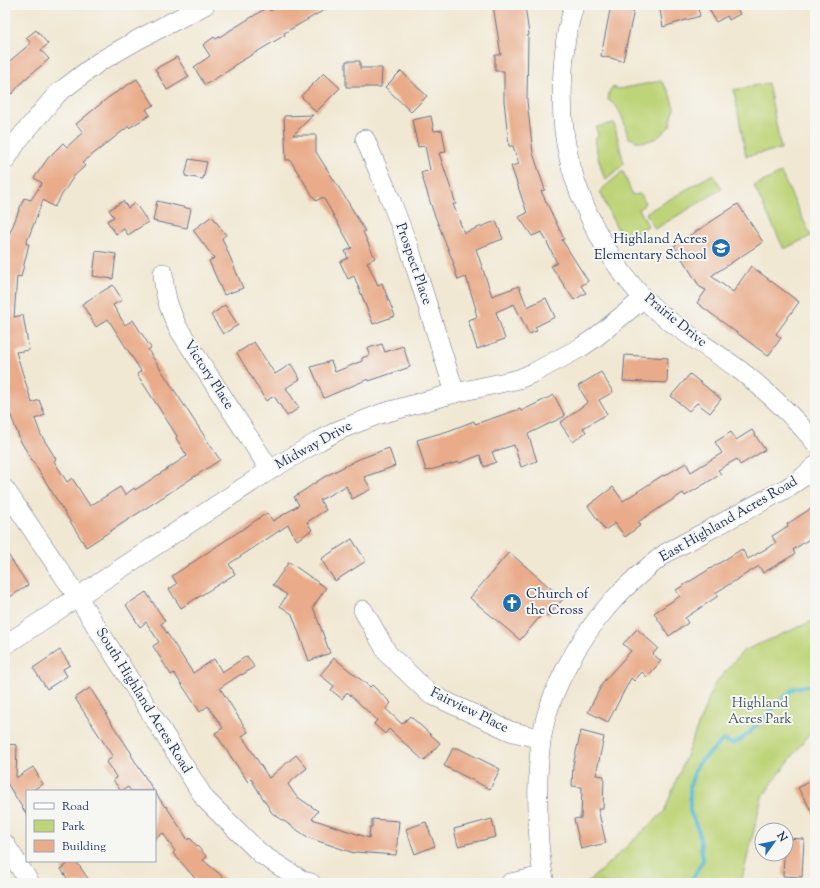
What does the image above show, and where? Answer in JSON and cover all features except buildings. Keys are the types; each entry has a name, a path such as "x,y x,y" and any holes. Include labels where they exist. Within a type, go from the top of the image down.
{"street":[{"path":"5,161 19,139 57,94 99,62 139,39 205,5"},
{"name":"Prairie Drive","path":"574,5 565,45 562,112 568,150 578,186 590,220 619,267 644,298 670,321 740,370 760,386 787,411 815,442"},
{"name":"Prospect Place","path":"365,139 411,253 455,393"},
{"name":"Victory Place","path":"163,273 164,290 169,308 178,328 270,470"},
{"name":"Midway Drive","path":"5,645 77,596 270,470 319,441 380,414 455,393 519,379 533,373 591,341 611,327 644,298"},
{"name":"East Highland Acres Road","path":"544,880 538,845 537,790 542,739 551,701 574,652 593,623 614,598 638,574 666,553 787,488 803,477 815,466"},
{"name":"South Highland Acres Road","path":"5,489 77,596 205,799 260,854 303,881 311,883"},
{"name":"Fairview Place","path":"363,610 388,654 430,694 510,731 542,739"},
{"path":"5,844 30,883"},
{"path":"510,883 544,880"}],"green space":[{"path":"661,81 669,92 674,108 670,126 657,138 645,142 636,141 628,137 624,121 619,111 613,103 608,100 612,87 619,89"},
{"path":"768,83 781,149 746,156 734,90"},
{"path":"614,123 624,164 605,180 598,157 595,139 598,136 596,127"},
{"path":"623,171 632,195 639,194 645,202 639,209 648,226 624,240 612,219 600,191"},
{"path":"781,173 811,236 784,249 754,186"},
{"path":"713,174 722,189 655,229 646,213"},
{"name":"Highland Acres Park","path":"815,620 815,726 762,797 756,822 754,822 754,830 741,883 587,883 664,812 714,685 743,651"}],"waterway":[{"path":"690,883 703,860 699,832 690,811 690,785 697,765 723,740 734,744 748,734 794,688 815,685"}],"place":[{"name":"Highland Acres Elementary School","path":"721,248"},
{"name":"Church of the Cross","path":"512,603"}]}
